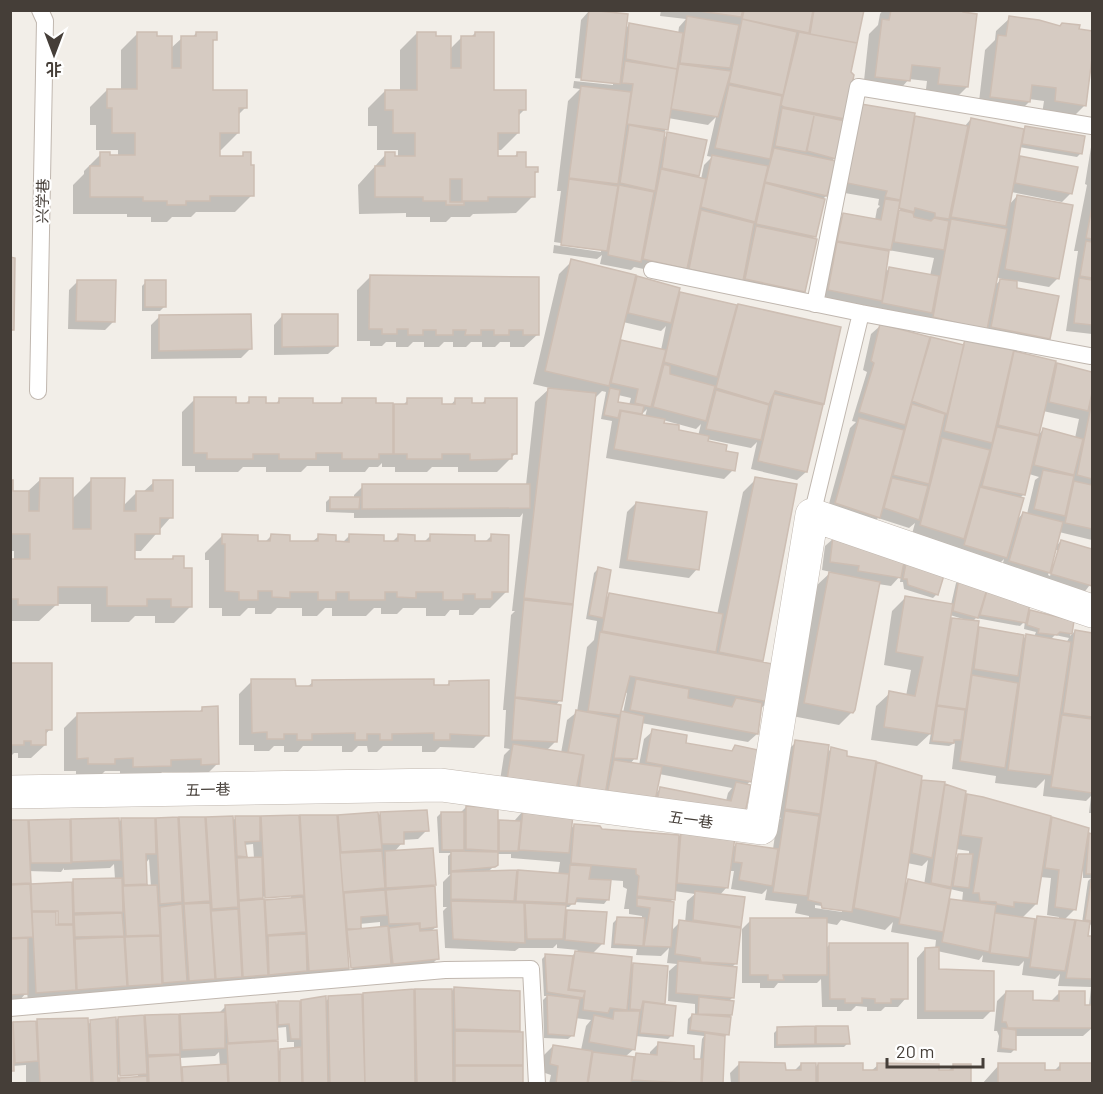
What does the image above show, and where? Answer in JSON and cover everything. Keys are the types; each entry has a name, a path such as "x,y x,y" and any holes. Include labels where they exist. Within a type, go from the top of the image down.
{"street":[{"path":"812,515 1092,612"},
{"name":"五一巷","path":"10,792 441,785 761,828 812,515"}],"lane":[{"name":"兴学巷","path":"38,392 45,21 40,10"},
{"path":"815,304 858,87 1092,126"},
{"path":"652,270 815,304 1090,356"},
{"path":"812,515 861,313"},
{"path":"10,1008 446,970 531,969 537,1083"}],"building":[{"path":"589,10 628,14 620,84 581,80"},
{"path":"692,10 743,10 741,17"},
{"path":"744,10 813,10 809,33 742,19"},
{"path":"814,10 864,10 851,72 854,75 845,119 781,105 799,32 857,43 810,34"},
{"path":"891,10 961,10 977,14 968,87 938,84 940,68 912,65 910,81 875,77 882,19 889,20"},
{"path":"687,16 739,25 730,68 680,63"},
{"path":"1009,16 1039,20 1060,26 1062,23 1080,25 1079,29 1092,31 1092,58 1086,106 1055,101 1056,88 1032,85 1030,102 990,97 998,35 1006,36"},
{"path":"742,19 797,32 783,95 729,83"},
{"path":"629,23 683,33 677,69 626,59"},
{"path":"137,32 157,32 157,36 172,36 172,68 181,68 181,36 196,36 196,32 217,32 217,40 213,40 213,90 247,90 247,108 239,108 239,133 220,133 220,156 243,156 243,152 251,152 251,165 254,165 254,196 210,196 210,201 186,201 186,205 167,205 167,201 143,201 143,197 90,197 90,166 100,166 100,152 110,152 110,155 135,155 135,133 112,133 112,108 107,108 107,89 137,89"},
{"path":"417,32 436,32 436,36 451,36 451,68 461,68 461,36 475,36 475,32 494,32 494,90 526,90 526,110 519,110 519,133 498,133 498,156 517,156 517,152 526,152 526,167 538,167 538,172 535,172 535,197 488,197 488,201 462,201 462,179 450,179 450,202 464,202 464,205 446,205 446,201 423,201 423,197 375,197 375,166 385,166 385,152 395,152 395,156 415,156 415,133 393,133 393,110 385,110 385,90 417,90"},
{"path":"625,61 677,69 668,130 627,124 633,84 622,83"},
{"path":"679,64 731,71 718,117 671,109"},
{"path":"729,85 782,96 770,159 715,148"},
{"path":"581,86 631,92 618,184 569,178"},
{"path":"861,104 915,113 900,200 885,197 887,191 847,183"},
{"path":"782,108 845,121 836,159 807,151 814,116 806,152 775,146"},
{"path":"915,116 968,126 949,219 935,217 935,213 915,208 914,212 899,208"},
{"path":"971,118 1024,129 1006,226 951,217"},
{"path":"629,125 665,132 655,191 620,183"},
{"path":"1025,126 1085,136 1082,154 1022,144"},
{"path":"667,132 707,140 699,176 662,168"},
{"path":"774,148 836,161 827,196 765,182"},
{"path":"712,155 768,166 755,222 701,207"},
{"path":"1020,156 1078,167 1072,194 1015,183"},
{"path":"661,169 706,179 687,269 643,259"},
{"path":"569,179 618,186 607,251 561,245"},
{"path":"765,183 825,199 816,237 756,224"},
{"path":"619,185 654,192 641,262 608,255"},
{"path":"1017,195 1073,205 1059,279 1005,269"},
{"path":"885,199 900,201 891,250 837,241 843,213 881,220"},
{"path":"1092,207 1092,239 1086,238"},
{"path":"701,210 754,223 743,281 689,269"},
{"path":"899,210 931,221 934,218 949,221 944,250 894,242"},
{"path":"951,219 1007,229 987,330 933,317"},
{"path":"756,226 817,239 805,292 745,279"},
{"path":"1086,241 1092,242 1092,278 1080,276"},
{"path":"837,242 889,251 882,301 828,290"},
{"path":"10,257 15,258 14,330 10,330"},
{"path":"571,259 636,275 609,386 545,371"},
{"path":"889,267 939,276 932,313 882,303"},
{"path":"370,275 539,277 539,335 523,335 523,330 509,330 509,335 494,335 494,330 481,330 481,335 465,335 466,330 453,330 453,335 436,335 436,330 423,330 423,335 408,335 408,329 397,329 397,334 382,334 382,329 369,329"},
{"path":"637,276 680,288 671,323 628,313"},
{"path":"1079,278 1092,280 1092,325 1074,323"},
{"path":"1000,279 1017,281 1017,288 1059,296 1050,339 991,327"},
{"path":"77,280 116,280 115,322 76,321"},
{"path":"145,280 166,280 166,307 145,307"},
{"path":"680,292 737,305 717,377 664,362"},
{"path":"738,304 841,327 824,404 775,391 769,404 716,388"},
{"path":"251,314 252,349 159,351 159,315"},
{"path":"282,314 338,314 338,346 282,347"},
{"path":"880,324 930,337 905,425 859,412 874,363 871,361"},
{"path":"931,337 964,345 947,414 912,401"},
{"path":"965,339 1014,349 992,443 944,431"},
{"path":"621,340 666,350 651,407 635,403 638,389 611,383"},
{"path":"1014,351 1056,361 1039,435 998,425"},
{"path":"1057,363 1092,372 1092,393 1088,411 1049,402"},
{"path":"664,364 670,366 670,374 715,386 706,421 653,407"},
{"path":"548,388 596,393 573,604 524,598"},
{"path":"610,388 620,390 618,402 644,406 642,414 620,410 618,418 604,415"},
{"path":"716,390 769,405 761,440 706,429"},
{"path":"774,394 823,405 807,472 758,461"},
{"path":"194,397 236,397 236,403 249,403 249,397 266,397 266,403 279,403 279,398 313,398 313,403 342,403 342,398 376,398 376,403 393,403 393,454 379,454 379,459 342,459 342,453 316,453 316,459 279,459 279,454 253,454 253,459 207,459 207,453 194,453"},
{"path":"407,398 442,398 442,404 455,404 455,398 472,398 472,403 485,403 485,398 517,398 517,454 512,454 512,459 470,460 470,454 442,454 442,459 407,459 407,454 394,454 394,404 407,404"},
{"path":"1092,401 1092,479 1077,475"},
{"path":"912,404 945,414 929,484 893,475"},
{"path":"621,411 665,419 664,423 679,425 679,430 709,436 708,441 727,445 726,451 738,453 735,471 614,449"},
{"path":"859,418 904,430 880,518 835,503"},
{"path":"997,427 1039,436 1025,495 982,486"},
{"path":"1043,428 1083,439 1074,475 1034,465"},
{"path":"942,438 990,450 964,539 920,525"},
{"path":"1043,470 1074,476 1065,516 1034,509"},
{"path":"755,477 797,484 763,661 719,652"},
{"path":"40,478 73,478 73,529 91,529 91,478 125,478 124,511 136,511 136,491 153,491 153,480 173,480 173,518 160,518 160,534 135,534 135,559 173,559 173,556 184,556 184,568 192,568 192,607 171,607 171,599 147,599 147,606 107,606 107,587 58,587 58,605 18,605 18,599 10,599 10,559 30,559 30,534 10,534 10,480 13,480 13,491 29,491 29,511 39,511"},
{"path":"892,478 928,486 919,520 884,508"},
{"path":"1074,481 1092,485 1092,529 1065,523"},
{"path":"362,484 530,484 530,508 362,509"},
{"path":"980,487 1024,498 1007,558 964,545"},
{"path":"330,497 360,497 359,509 330,509"},
{"path":"636,502 707,512 699,570 627,560"},
{"path":"1023,512 1063,522 1050,573 1009,561"},
{"path":"222,534 258,535 258,541 270,541 271,534 290,535 290,541 318,541 318,534 336,535 336,541 349,542 349,534 384,535 384,541 398,541 398,534 415,535 415,541 430,541 430,534 475,535 475,541 491,541 491,534 509,535 508,592 492,592 492,599 475,599 475,594 463,594 463,600 443,600 443,592 416,592 416,598 397,597 397,592 385,592 385,600 349,600 349,592 336,592 336,600 318,600 318,592 290,592 290,598 272,597 272,591 258,591 258,600 239,600 239,592 225,591 225,544 222,544"},
{"path":"833,536 905,557 901,578 858,571 859,566 830,562"},
{"path":"1061,540 1092,549 1092,586 1051,574"},
{"path":"907,558 945,572 938,595 908,585 907,579 903,579"},
{"path":"598,567 611,570 603,618 589,615"},
{"path":"829,572 880,582 853,713 804,703"},
{"path":"959,578 987,589 978,618 953,611"},
{"path":"988,587 1030,604 1026,623 980,615"},
{"path":"609,593 723,614 716,652 602,631"},
{"path":"905,596 953,604 931,734 884,727 889,691 915,696 923,657 896,652"},
{"path":"524,600 573,605 562,701 515,697"},
{"path":"1030,610 1074,621 1072,634 1038,633 1039,629 1027,625"},
{"path":"952,618 979,621 966,709 937,705"},
{"path":"979,627 1024,635 1018,676 974,669"},
{"path":"1075,630 1092,633 1092,717 1063,713"},
{"path":"600,632 773,664 769,702 630,676 620,715 588,711"},
{"path":"1026,634 1071,642 1051,775 1008,770"},
{"path":"10,663 52,663 52,730 46,730 46,745 31,745 31,741 24,741 24,745 10,745"},
{"path":"972,675 1018,683 1005,768 960,761"},
{"path":"251,679 295,679 296,686 312,686 312,680 434,679 434,685 449,685 449,681 489,680 489,736 450,734 450,740 434,740 434,733 392,734 392,740 380,740 380,734 367,734 367,740 355,740 355,733 312,734 312,740 297,740 297,734 284,734 284,739 267,739 267,732 252,733"},
{"path":"636,679 689,689 688,698 732,707 736,698 762,703 758,734 630,710"},
{"path":"515,698 561,705 557,742 512,740"},
{"path":"218,706 219,764 201,765 201,759 171,760 171,766 133,767 133,758 115,759 115,764 88,764 88,758 77,759 77,713 202,711 202,707"},
{"path":"937,706 965,710 961,740 954,740 954,743 932,741"},
{"path":"576,710 618,718 605,795 579,790 584,755 568,752"},
{"path":"621,711 644,716 637,759 614,758"},
{"path":"1062,715 1092,719 1092,793 1051,787"},
{"path":"652,729 687,735 686,743 732,751 735,745 758,750 752,782 646,762"},
{"path":"795,740 829,745 820,814 785,809"},
{"path":"513,744 583,755 576,790 507,779"},
{"path":"831,747 847,751 847,756 876,761 852,912 822,908 821,903 808,900"},
{"path":"614,760 662,767 655,801 607,795"},
{"path":"877,762 922,776 900,918 854,908"},
{"path":"922,780 945,782 932,858 912,853"},
{"path":"736,782 751,785 745,813 657,801 660,787 731,801"},
{"path":"945,784 966,791 951,887 931,883"},
{"path":"967,794 1051,816 1037,904 1014,902 1014,907 980,901 979,893 973,893 982,838 961,835"},
{"path":"466,806 498,808 498,851 466,849"},
{"path":"523,809 573,815 569,853 519,850"},
{"path":"427,810 429,831 404,832 404,844 382,844 380,812"},
{"path":"785,811 819,816 807,896 773,892"},
{"path":"378,812 382,849 341,852 338,815"},
{"path":"441,812 464,812 464,850 442,850"},
{"path":"299,815 304,895 265,898 261,816"},
{"path":"300,815 337,815 349,968 309,971"},
{"path":"233,816 238,907 212,909 206,817"},
{"path":"235,816 260,816 260,841 245,842 247,857 237,856"},
{"path":"178,817 182,902 160,904 156,818"},
{"path":"179,817 205,817 210,901 184,903"},
{"path":"1052,817 1089,828 1076,910 1055,907 1059,870 1045,868"},
{"path":"119,818 121,860 72,862 71,819"},
{"path":"121,818 155,818 156,854 146,854 147,884 124,885"},
{"path":"70,819 71,863 31,863 29,820"},
{"path":"10,820 28,820 31,883 10,884"},
{"path":"499,820 521,821 518,851 499,851"},
{"path":"574,824 600,826 602,829 679,835 675,900 637,896 639,876 636,874 636,869 571,863"},
{"path":"681,832 735,837 728,888 677,883"},
{"path":"1089,833 1092,834 1092,874 1086,874"},
{"path":"736,843 778,849 772,886 739,880 742,863 734,862"},
{"path":"433,848 436,885 386,888 385,851"},
{"path":"382,851 385,888 343,892 340,853"},
{"path":"451,851 498,852 498,865 451,871"},
{"path":"958,854 973,854 969,888 953,886"},
{"path":"262,857 263,898 239,900 237,858"},
{"path":"570,865 591,866 589,879 611,880 609,900 577,898 575,904 567,904"},
{"path":"517,870 514,901 451,899 451,872"},
{"path":"518,870 569,874 566,903 516,901"},
{"path":"1092,876 1092,921 1085,920"},
{"path":"122,878 123,912 74,913 73,879"},
{"path":"908,879 951,889 943,932 899,924"},
{"path":"72,882 73,924 58,924 58,911 32,911 31,884"},
{"path":"30,884 33,937 10,938 10,885"},
{"path":"157,885 160,935 126,936 123,886"},
{"path":"435,886 437,927 420,929 420,923 389,924 386,890"},
{"path":"385,890 387,915 361,917 361,929 347,929 344,893"},
{"path":"695,891 745,897 741,927 693,920"},
{"path":"303,897 306,932 267,935 265,900"},
{"path":"637,898 674,902 671,947 644,946 650,908 637,906"},
{"path":"264,899 268,975 243,977 239,901"},
{"path":"950,899 996,905 989,952 942,942"},
{"path":"451,901 524,903 525,943 453,939"},
{"path":"210,903 215,979 189,981 184,904"},
{"path":"525,903 566,905 563,939 527,939"},
{"path":"182,904 187,981 163,983 160,907"},
{"path":"238,909 242,977 216,979 211,911"},
{"path":"567,910 607,912 604,944 565,940"},
{"path":"32,912 56,912 56,925 73,925 76,990 36,993"},
{"path":"122,913 124,936 75,937 74,915"},
{"path":"995,913 1035,919 1029,958 990,953"},
{"path":"1037,916 1075,920 1065,971 1030,967"},
{"path":"617,917 645,918 643,946 614,944"},
{"path":"750,918 827,918 827,975 783,975 784,980 768,980 768,975 750,975"},
{"path":"679,920 741,928 737,964 701,962 700,958 675,954"},
{"path":"1076,920 1090,922 1088,936 1092,936 1092,979 1066,978"},
{"path":"419,924 420,931 437,930 439,959 393,964 389,928"},
{"path":"388,926 391,964 351,968 347,930"},
{"path":"306,934 307,971 269,975 268,936"},
{"path":"160,936 162,984 128,986 125,937"},
{"path":"124,937 127,986 77,990 75,939"},
{"path":"28,938 28,994 10,995 10,939"},
{"path":"829,943 908,943 908,999 891,999 891,1003 875,1003 875,999 862,998 862,1003 845,1003 845,999 830,999"},
{"path":"939,947 939,969 994,971 994,1011 925,1011 925,948"},
{"path":"575,951 632,957 627,1010 610,1008 608,1013 583,1010 585,991 569,989"},
{"path":"545,954 573,956 568,990 585,992 583,998 547,992"},
{"path":"678,961 737,967 734,998 676,993"},
{"path":"633,963 668,966 665,1004 643,1001 641,1010 630,1009"},
{"path":"454,987 520,991 520,1031 455,1029"},
{"path":"414,989 415,1084 365,1084 363,993"},
{"path":"415,989 452,989 453,1084 417,1084"},
{"path":"1006,991 1033,991 1033,1000 1059,1001 1059,991 1085,991 1085,1005 1092,1005 1092,1028 1008,1028 1006,1022 1002,1022"},
{"path":"362,994 365,1084 330,1084 328,996"},
{"path":"547,995 580,999 574,1036 548,1034"},
{"path":"326,996 328,1084 303,1084 301,1000"},
{"path":"699,997 734,1001 732,1015 698,1014"},
{"path":"278,1001 300,1001 300,1039 291,1039 289,1024 278,1025"},
{"path":"276,1002 278,1040 228,1043 225,1005"},
{"path":"644,1002 676,1006 673,1036 640,1033"},
{"path":"614,1011 640,1011 635,1050 589,1042 594,1015 613,1019"},
{"path":"225,1012 225,1048 182,1050 180,1014"},
{"path":"179,1014 180,1054 148,1055 145,1015"},
{"path":"692,1014 731,1017 729,1035 690,1030"},
{"path":"144,1015 147,1074 120,1076 118,1017"},
{"path":"116,1017 118,1084 93,1084 90,1020"},
{"path":"88,1018 91,1084 40,1084 37,1019"},
{"path":"36,1021 38,1061 15,1063 13,1022"},
{"path":"13,1022 14,1071 10,1071 10,1023"},
{"path":"815,1026 815,1044 777,1045 777,1027"},
{"path":"816,1026 848,1026 850,1044 816,1044"},
{"path":"1002,1028 1016,1030 1016,1050 1001,1048"},
{"path":"455,1031 523,1032 523,1065 455,1065"},
{"path":"705,1033 725,1036 723,1084 702,1084"},
{"path":"278,1041 279,1084 229,1084 227,1044"},
{"path":"658,1042 694,1046 694,1059 702,1059 701,1084 632,1080 636,1053 657,1055"},
{"path":"553,1045 592,1051 587,1084 556,1084 558,1066 550,1064"},
{"path":"301,1047 302,1084 280,1084 280,1049"},
{"path":"593,1052 634,1057 631,1084 588,1084"},
{"path":"180,1055 182,1084 149,1084 148,1057"},
{"path":"739,1062 785,1063 786,1070 801,1070 801,1063 816,1063 816,1084 739,1084"},
{"path":"818,1063 863,1063 863,1070 877,1070 877,1063 939,1064 939,1070 953,1070 953,1064 971,1064 971,1084 818,1084"},
{"path":"998,1063 1045,1063 1045,1070 1060,1070 1060,1063 1092,1063 1092,1084 998,1084"},
{"path":"227,1064 228,1084 183,1084 182,1067"},
{"path":"455,1066 523,1066 523,1084 455,1084"},
{"path":"147,1076 147,1084 120,1084 119,1078"}]}
